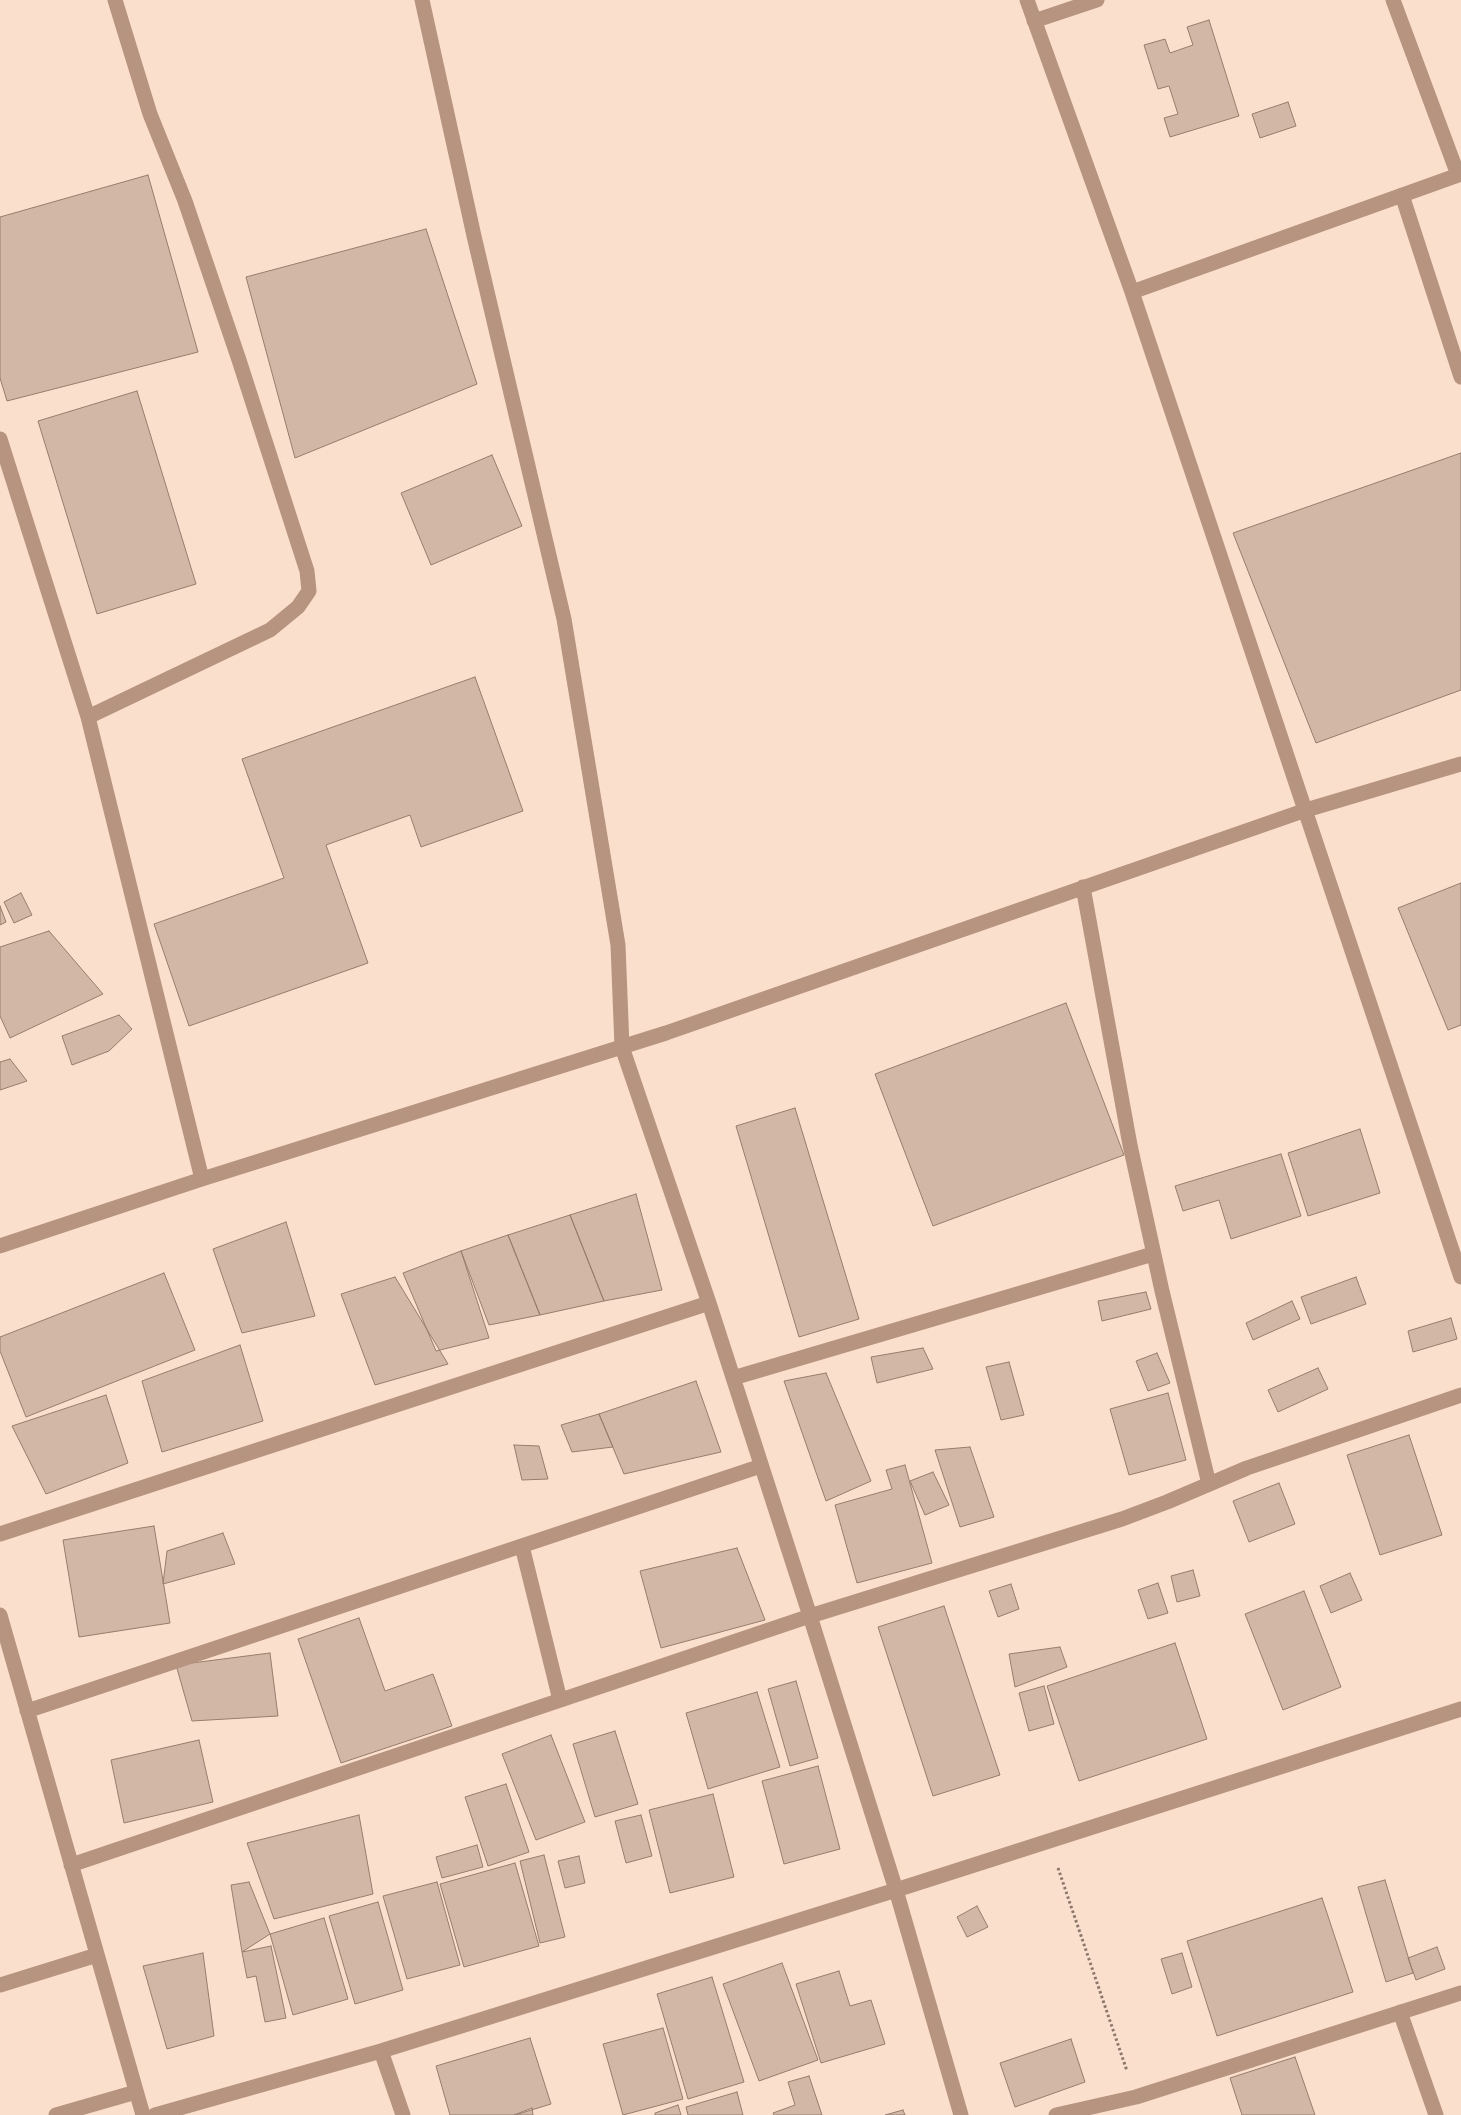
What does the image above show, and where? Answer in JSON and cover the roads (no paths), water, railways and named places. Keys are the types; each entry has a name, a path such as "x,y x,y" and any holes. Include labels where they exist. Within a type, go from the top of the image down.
{"street":[{"path":"88,717 270,630 298,607 309,591 307,571 242,369 185,201 150,114 115,0"},
{"path":"422,0 474,236 564,619 618,945 622,1046 709,1303 810,1616 896,1890 961,2115"},
{"path":"1027,0 1132,292 1461,1277"},
{"path":"1034,21 1096,0"},
{"path":"1132,292 1460,175 1393,0"},
{"path":"1402,195 1461,376"},
{"path":"0,439 88,717 202,1179"},
{"path":"0,1246 202,1179 666,1033 1306,810 1461,764"},
{"path":"1083,887 1130,1146 1153,1254 1209,1484"},
{"path":"733,1378 1153,1254"},
{"path":"0,1534 709,1303"},
{"path":"71,1865 810,1616 1122,1519 1247,1468 1461,1395"},
{"path":"27,1710 761,1466"},
{"path":"522,1546 560,1700"},
{"path":"0,1615 143,2115"},
{"path":"154,2115 381,2051 896,1890 1461,1709"},
{"path":"0,1985 97,1955"},
{"path":"1056,2115 1136,2097 1461,1993"},
{"path":"1400,2012 1436,2115"},
{"path":"381,2051 403,2115"},
{"path":"56,2115 136,2092"}]}
